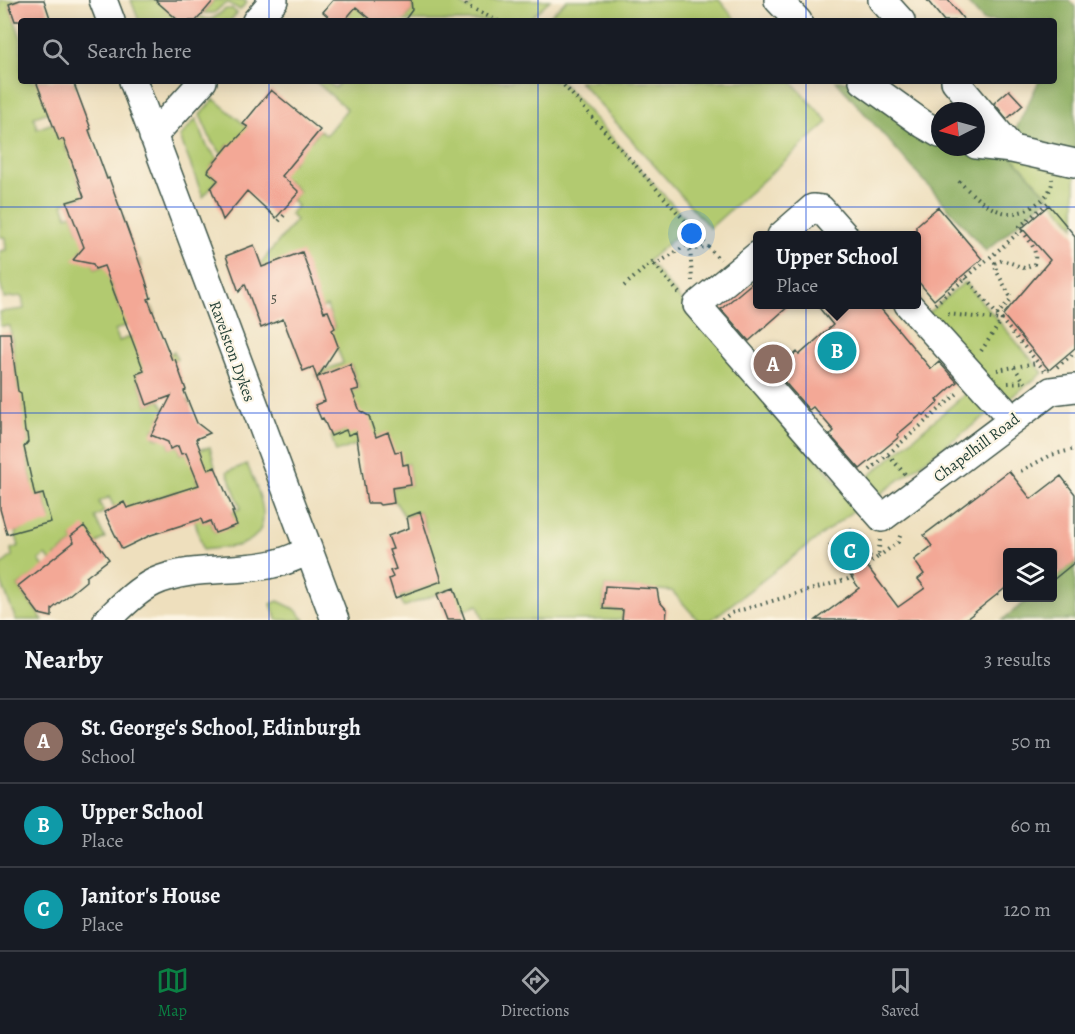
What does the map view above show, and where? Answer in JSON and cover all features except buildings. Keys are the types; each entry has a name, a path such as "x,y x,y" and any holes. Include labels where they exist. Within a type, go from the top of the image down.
{"street":[{"path":"103,0 110,18"},
{"path":"259,18 274,0"},
{"path":"778,0 795,18"},
{"path":"882,0 898,18"},
{"name":"Ravelston Dykes","path":"134,84 335,620"},
{"path":"153,136 200,84"},
{"path":"867,84 931,129"},
{"path":"958,84 1012,149"},
{"path":"985,146 1012,149 1063,160"},
{"path":"787,231 813,208 817,208 822,210 841,231"},
{"path":"753,259 695,302 882,518"},
{"path":"918,311 1012,419"},
{"name":"Chapelhill Road","path":"882,518 1051,391 1075,388"},
{"path":"107,620 143,588 170,576 267,566 308,551"}],"path":[{"path":"461,0 469,7 492,18"},
{"path":"563,84 733,275"},
{"path":"959,181 988,207 1007,214 1031,209 1045,198 1063,160"},
{"path":"997,315 1010,300 1010,296 996,270 995,263 1003,260 1024,268 1034,264 1036,252 1019,227 1050,201"},
{"path":"279,220 287,212"},
{"path":"689,225 695,302"},
{"path":"921,309 966,278 1023,229"},
{"path":"655,265 690,243"},
{"path":"690,250 709,248"},
{"path":"624,286 652,262 682,296 695,302"},
{"path":"966,278 1048,374"},
{"path":"918,311 1002,320"},
{"path":"854,485 971,374 1002,320"},
{"path":"1056,368 1073,354 1075,357"},
{"path":"971,374 1038,363"},
{"path":"1021,471 1051,455 1075,449"},
{"path":"722,620 731,613 848,579 878,557 882,518"}],"green space":[{"path":"0,0 20,0 9,5 18,30 18,84 54,84 60,87 75,84 76,86 44,98 49,112 34,117 37,129 53,123 59,140 89,130 91,135 65,145 67,152 71,150 80,176 77,177 80,185 108,175 109,178 94,183 97,192 63,204 67,216 72,214 79,233 124,218 125,222 81,250 79,255 92,260 95,269 118,261 120,266 139,259 142,265 109,278 120,309 130,306 134,314 152,307 155,314 115,330 119,341 132,336 142,364 174,352 177,359 136,374 147,405 160,400 164,408 188,400 190,406 159,418 161,425 155,427 154,437 159,439 166,436 170,448 178,446 181,454 210,447 215,467 201,473 196,478 203,523 210,521 215,533 236,525 232,512 241,508 227,472 247,464 263,509 260,530 252,539 236,546 203,550 195,521 177,492 146,502 151,518 114,507 109,497 99,502 104,512 95,517 105,538 97,543 76,535 72,538 74,542 55,556 76,584 71,588 46,555 39,560 44,567 18,586 43,620 16,620 0,579 0,566 12,556 11,549 19,546 15,532 50,518 43,494 0,505 32,483 26,455 0,461 28,442 27,433 18,432 16,414 23,412 23,405 9,407 18,391 10,326 0,326 0,312 24,309 22,296 4,298 0,282 0,251 6,250 5,237 0,237"},
{"path":"131,0 157,0 176,18 138,18"},
{"path":"214,0 244,0 247,2 240,10 229,3 214,13 203,13"},
{"path":"348,0 369,18 347,18 351,13"},
{"path":"406,0 457,0 468,9 475,0 550,0 530,18 404,18 412,10 412,5"},
{"path":"567,0 719,0 734,18 547,18"},
{"path":"965,0 1069,0 1075,7 1075,158 1039,151 1016,129 1038,84 1057,84 1057,18 981,18"},
{"path":"226,9 232,9 237,13 233,18 213,18"},
{"path":"318,84 330,84 335,88 338,84 564,84 690,224 648,261 858,507 711,620 698,620 672,591 605,586 603,609 623,610 622,620 483,620 478,605 461,611 453,588 403,607 400,597 430,585 423,533 427,531 420,512 405,517 394,500 392,488 411,485 408,464 403,465 381,454 388,433 336,452 331,436 346,430 359,417 346,394 359,388 351,365 316,377 315,374 343,363 338,350 323,333 335,328 327,306 322,308 262,267 261,263 296,220 290,214 297,206 292,200 299,191 266,163 231,145 228,145 223,155 212,142 200,115 214,99 292,164 309,140 311,141 320,130 326,135 347,109"},
{"path":"582,84 794,84 828,122 710,228"},
{"path":"839,84 859,84 931,140 931,156 1010,154 1049,197 986,251"},
{"path":"196,119 207,146 219,160 215,161 208,172 218,180 203,197 180,137"},
{"path":"1010,154 1075,169 1075,227"},
{"path":"965,282 1043,373 1002,404 923,317"},
{"path":"971,389 995,409 872,500 864,484 867,478"},
{"path":"1075,561 1075,620 1002,620 1025,602 1057,602 1057,576"},
{"path":"278,601 295,609 305,620 277,620 271,604"}],"place":[{"name":"Upper School","path":"837,351"},
{"name":"St. George's School, Edinburgh","path":"773,364"},
{"name":"Janitor's House","path":"850,551"}]}
